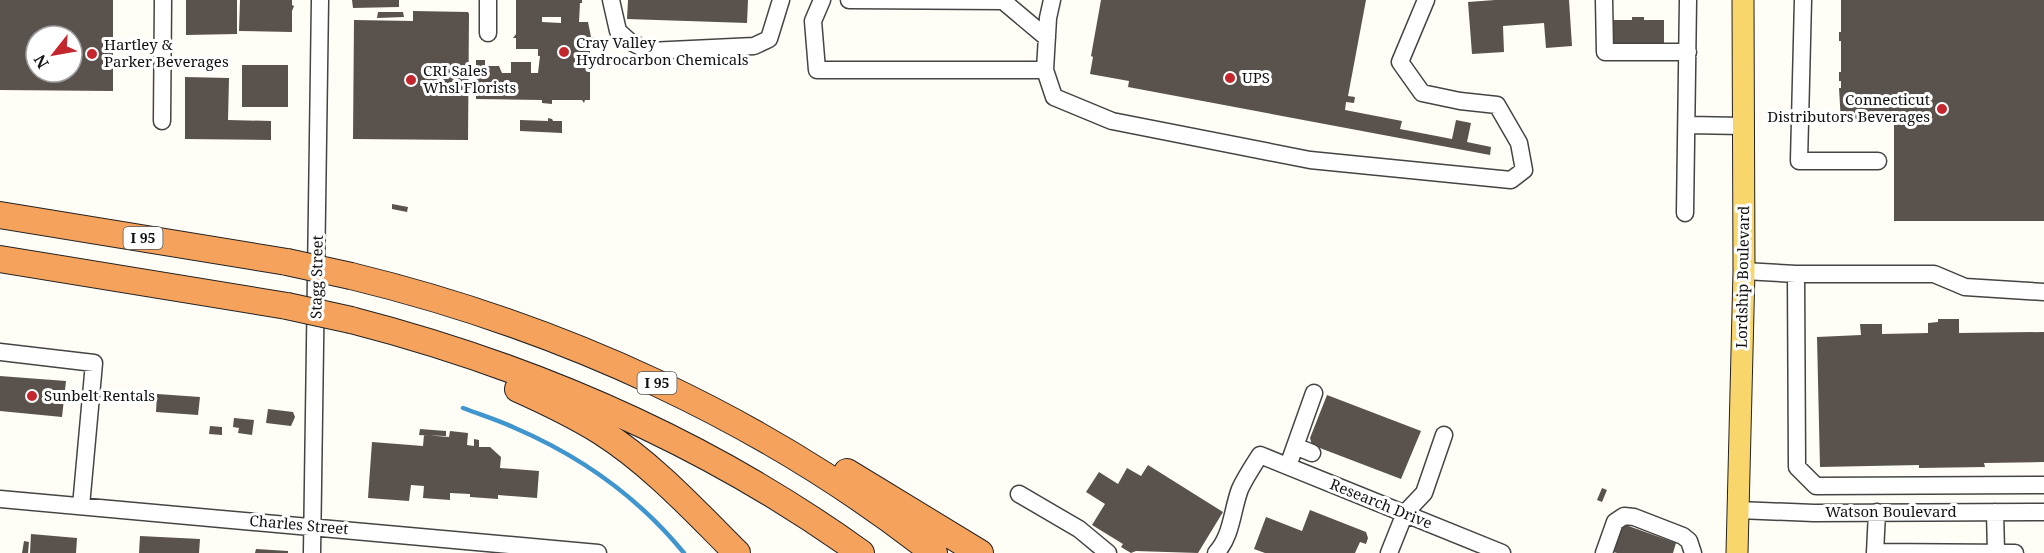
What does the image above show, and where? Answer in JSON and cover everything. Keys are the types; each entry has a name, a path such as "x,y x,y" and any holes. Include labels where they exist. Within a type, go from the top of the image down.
{"highway":[{"name":"I 95","path":"0,215 287,262 434,298 521,327 597,356 671,390 759,436 805,463 886,517 934,553"},
{"path":"0,259 287,306 412,337 513,370 612,410 680,443 754,483 861,553"},
{"path":"356,322 558,407 601,432 647,466 737,553"},
{"path":"671,390 808,451 851,474 980,553"}],"main road":[{"name":"Lordship Boulevard","path":"1737,553 1744,271 1743,0"}],"street":[{"path":"162,122 163,0"},
{"name":"Stagg Street","path":"312,553 320,0"},
{"path":"488,0 488,33"},
{"path":"611,0 618,31 629,41 649,51 754,46 769,39 781,0"},
{"path":"822,0 813,21 817,70 1045,70"},
{"path":"849,0 1003,1 1047,38"},
{"path":"1052,0 1048,18 1045,70 1054,97 1112,121 1310,160 1511,180 1524,170 1519,143 1497,105 1460,101 1422,93 1400,62 1426,0"},
{"path":"1604,0 1605,52 1688,52"},
{"path":"1685,213 1688,0"},
{"path":"1803,0 1799,162 1878,161"},
{"path":"1687,125 1743,126"},
{"path":"1744,271 1796,274 1934,274 1965,287 2044,292"},
{"path":"1796,274 1797,467 1816,486 2044,485"},
{"path":"0,352 94,363 81,506"},
{"path":"1288,466 1314,393"},
{"path":"1389,553 1405,513 1424,493 1444,435"},
{"path":"1295,446 1312,453"},
{"name":"Research Drive","path":"1216,553 1220,549 1233,518 1240,489 1260,455 1502,553"},
{"path":"1019,494 1079,529 1108,553"},
{"name":"Charles Street","path":"0,499 598,553"},
{"name":"Watson Boulevard","path":"1738,510 1814,513 2044,512"},
{"path":"1876,512 1875,553 2015,553"},
{"path":"1995,512 1996,552"},
{"path":"1604,553 1615,522 1624,516 1634,517 1683,536 1691,547"}],"building":[{"name":"Hartley & Parker Beverages","path":"0,0 113,0 113,91 0,90"},
{"path":"186,0 237,0 237,34 186,35"},
{"path":"240,0 292,0 294,6 292,32 239,31"},
{"path":"352,0 399,0 399,7 353,8"},
{"name":"Cray Valley Hydrocarbon Chemicals","path":"516,0 582,0 579,22 588,22 591,37 593,37 590,41 590,58 593,60 590,60 590,64 593,64 593,67 590,67 590,100 585,100 584,103 582,100 552,100 552,104 542,103 542,100 476,99 476,60 485,60 485,66 499,66 502,73 511,73 511,62 531,62 531,73 538,73 540,56 538,56 538,49 516,49 516,38 513,38 516,34","holes":["542,17 561,17 561,23 542,22"]},
{"path":"628,0 748,0 747,23 627,19"},
{"name":"UPS","path":"1101,0 1366,0 1348,96 1355,97 1354,103 1346,102 1345,110 1402,121 1400,129 1452,139 1456,120 1471,123 1467,142 1491,147 1490,155 1128,87 1129,81 1090,74"},
{"path":"1569,0 1572,46 1546,48 1544,23 1503,26 1504,52 1472,54 1468,2"},
{"name":"Connecticut Distributors Beverages","path":"1841,0 2044,0 2044,221 1894,221 1894,122 1841,122 1839,32 1841,32"},
{"name":"CRI Sales Whsl Florists","path":"413,11 468,12 469,14 468,140 353,139 354,20 413,21"},
{"path":"378,12 403,12 404,17 377,18"},
{"path":"1632,17 1644,17 1644,20 1664,20 1664,45 1612,46 1612,20 1632,20"},
{"path":"242,65 288,65 288,107 242,107"},
{"path":"185,77 229,78 228,120 271,121 271,140 185,139"},
{"path":"548,118 553,121 562,121 562,133 520,131 520,120 548,121"},
{"path":"392,204 408,207 407,212 392,209"},
{"path":"1938,319 1959,319 1959,333 2044,332 2044,462 1984,463 1985,467 1919,468 1919,465 1820,467 1817,337 1861,335 1860,324 1882,324 1882,334 1928,333 1928,323 1938,322"},
{"name":"Sunbelt Rentals","path":"0,376 66,381 62,417 0,411"},
{"path":"157,394 200,397 198,415 156,412"},
{"path":"1327,395 1421,431 1401,479 1312,445 1310,438"},
{"path":"268,409 293,412 295,417 291,426 266,423"},
{"path":"234,418 254,420 252,435 238,433 239,428 233,427"},
{"path":"210,426 222,427 222,435 209,434"},
{"path":"420,429 446,431 446,436 419,435"},
{"path":"450,431 468,433 467,445 474,446 474,439 479,440 479,447 490,447 501,457 500,468 539,471 537,498 498,495 498,499 450,493 450,500 423,498 424,486 411,485 409,501 368,498 372,442 423,446 424,435 449,437"},
{"path":"1148,465 1223,512 1198,553 1136,551 1131,553 1121,547 1123,544 1092,525 1105,504 1086,492 1099,472 1118,484 1127,468 1141,476"},
{"path":"1602,488 1607,490 1602,502 1597,500"},
{"path":"1310,510 1366,532 1368,538 1366,544 1360,542 1355,553 1265,553 1254,549 1266,517 1302,531"},
{"path":"1620,523 1676,543 1673,553 1610,551"},
{"path":"31,534 77,538 76,553 30,553"},
{"path":"140,536 200,539 199,553 139,553"},
{"path":"24,541 29,542 28,553 22,553"},
{"path":"256,549 288,551 288,553 255,553"}],"waterway":[{"path":"463,408 539,439 585,465 648,514 684,553"}],"place":[{"name":"Cray Valley Hydrocarbon Chemicals","path":"564,52"},
{"name":"Hartley & Parker Beverages","path":"92,54"},
{"name":"UPS","path":"1230,78"},
{"name":"CRI Sales Whsl Florists","path":"411,80"},
{"name":"Connecticut Distributors Beverages","path":"1942,109"},
{"name":"Sunbelt Rentals","path":"32,396"}]}
